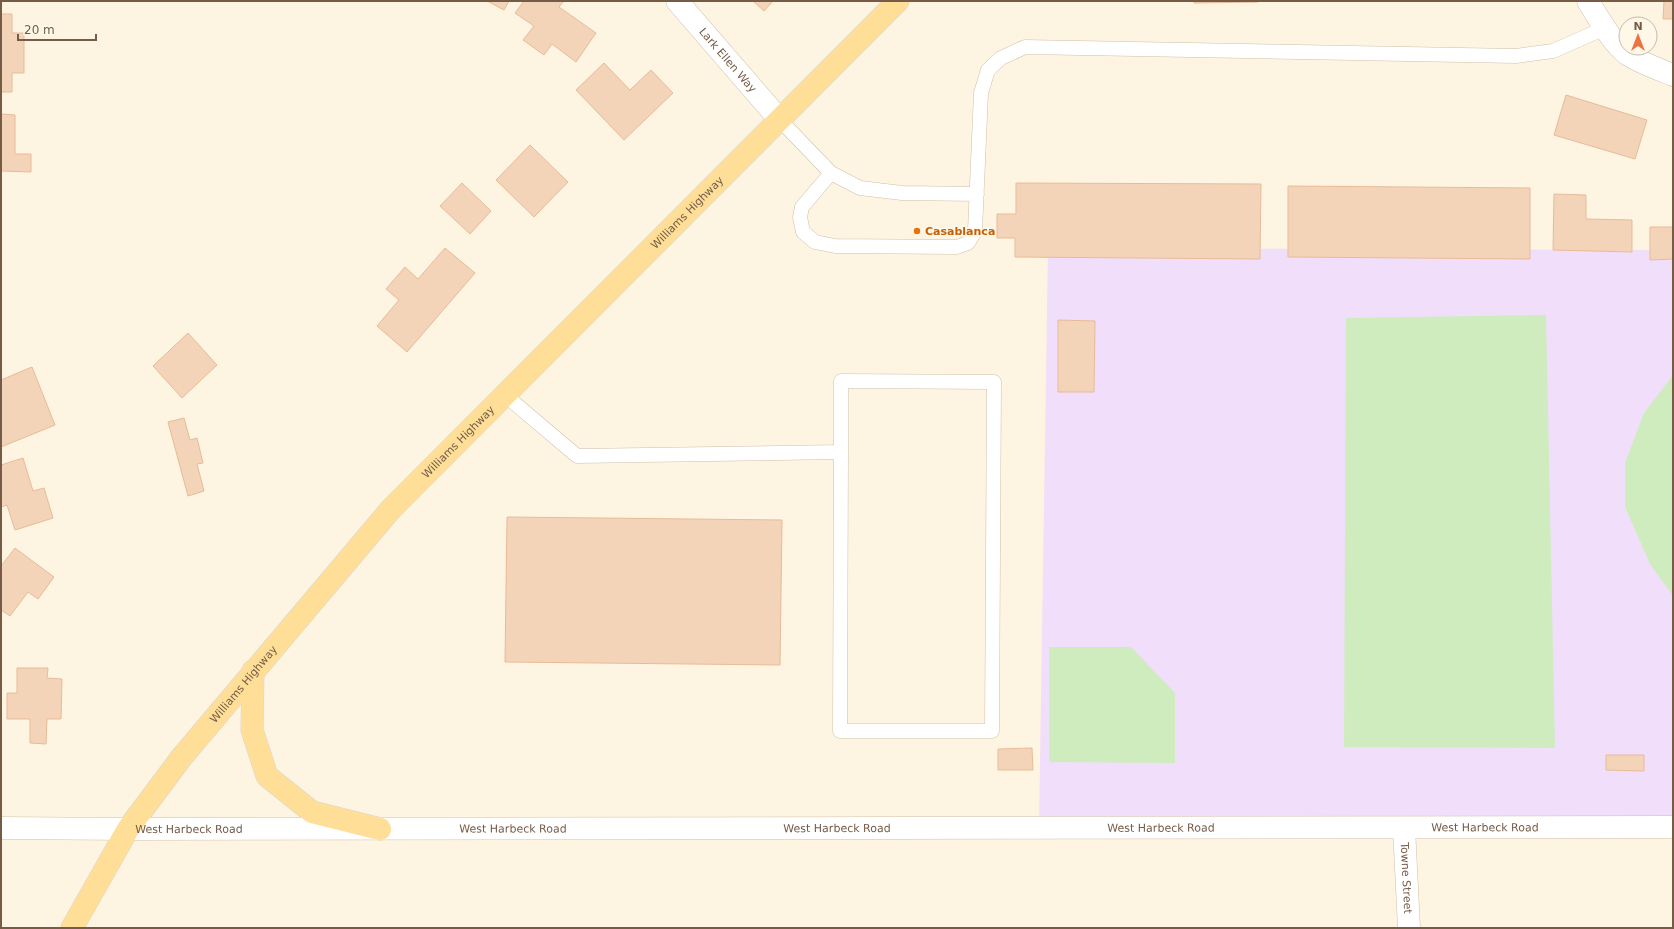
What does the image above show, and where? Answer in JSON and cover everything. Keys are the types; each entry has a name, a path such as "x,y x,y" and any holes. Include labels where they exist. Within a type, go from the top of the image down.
{"main road":[{"name":"Williams Highway","path":"72,928 128,829 181,758 391,509 898,1"},
{"path":"253,672 252,730 267,776 312,812 380,829"}],"street":[{"name":"Lark Ellen Way","path":"678,1 779,119"},
{"path":"1588,1 1605,28 1626,53 1673,75"},
{"name":"West Harbeck Road","path":"1,828 380,829 1673,827"},
{"name":"Towne Street","path":"1404,828 1409,928"}],"lane":[{"path":"831,173 802,207 800,217 803,232 815,242 835,246 957,247 968,243 975,231 981,92 988,70 1002,58 1025,47 1516,56 1553,51 1605,28"},
{"path":"779,119 831,173 860,188 902,193 977,194"},
{"path":"841,381 994,382 992,731 840,731 841,452 841,381"},
{"path":"505,395 577,456 841,452"}],"shaded area":[{"path":"1048,248 1673,250 1673,829 1039,828"}],"green space":[{"path":"1546,315 1555,748 1344,747 1346,318"},
{"path":"1673,375 1673,596 1650,564 1625,507 1625,463 1644,413"},
{"path":"1049,647 1131,647 1175,693 1175,763 1049,762"}],"building":[{"path":"487,1 509,1 504,10"},
{"path":"524,1 564,1 559,7 596,33 576,62 552,44 544,55 523,40 534,26 515,13"},
{"path":"753,1 773,1 764,11"},
{"path":"1194,1 1258,1 1258,2 1194,3"},
{"path":"1664,1 1673,1 1673,19 1663,19"},
{"path":"1,14 12,14 12,33 24,33 24,73 12,73 12,92 1,92"},
{"path":"604,63 630,90 651,70 673,93 624,140 576,90"},
{"path":"1566,95 1647,120 1635,159 1554,135"},
{"path":"1,114 15,115 15,154 31,154 31,172 1,171"},
{"path":"530,145 568,182 534,217 496,180"},
{"path":"462,183 491,211 470,234 440,206"},
{"path":"1016,183 1261,184 1260,259 1015,257 1015,238 997,238 997,214 1016,214"},
{"path":"1288,186 1530,188 1530,259 1288,257"},
{"path":"1554,194 1586,195 1586,219 1632,220 1632,252 1553,250"},
{"path":"1650,227 1673,227 1673,259 1650,260"},
{"path":"445,248 475,273 407,352 377,326 399,300 386,289 405,267 418,279"},
{"path":"1058,320 1095,321 1094,392 1058,392"},
{"path":"188,333 217,365 182,398 153,366"},
{"path":"32,367 55,425 1,447 1,380"},
{"path":"184,418 190,440 197,438 203,463 197,464 204,491 188,496 168,422"},
{"path":"23,458 33,491 44,488 53,518 15,530 7,505 1,507 1,465"},
{"path":"507,517 782,520 780,665 505,662"},
{"path":"15,548 54,577 38,599 28,592 10,616 1,610 1,566"},
{"path":"17,668 48,668 47,678 62,679 61,719 47,719 46,744 30,743 30,719 7,719 7,693 17,693"},
{"path":"1032,748 1033,770 998,770 998,749"},
{"path":"1606,755 1644,755 1644,771 1606,770"}],"place":[{"name":"Casablanca","path":"917,231"}]}
